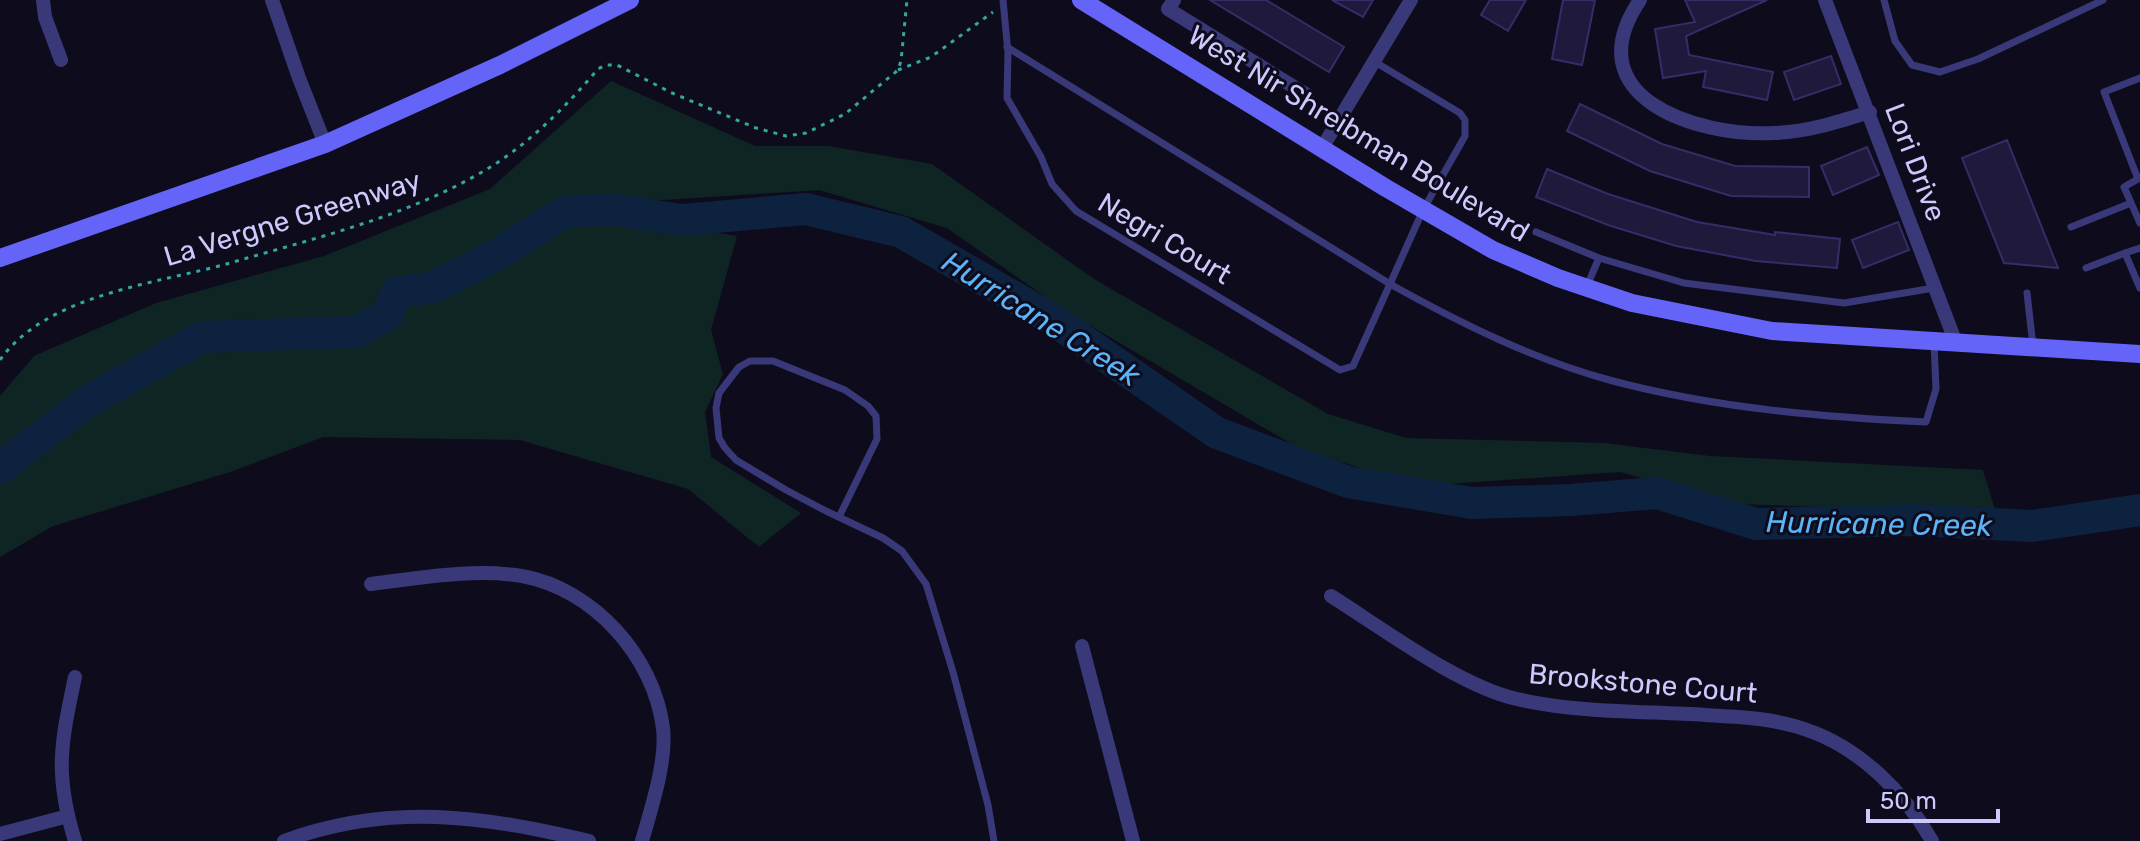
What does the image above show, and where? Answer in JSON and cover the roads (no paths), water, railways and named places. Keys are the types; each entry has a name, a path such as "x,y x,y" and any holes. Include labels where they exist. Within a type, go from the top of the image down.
{"main road":[{"path":"0,258 325,144 500,65 630,0"},
{"name":"West Nir Shreibman Boulevard","path":"1081,0 1493,250 1632,303 1772,331 2140,354"}],"street":[{"path":"43,0 45,17 61,60"},
{"path":"272,0 325,144"},
{"path":"1174,0 1168,9 1307,95"},
{"path":"1322,148 1411,0"},
{"path":"1640,0 1621,34 1619,51 1628,79 1637,93 1651,104 1711,127 1769,133 1806,131 1870,112"},
{"name":"Lori Drive","path":"1825,0 1956,343"},
{"path":"371,584 488,572 526,577 561,589 611,624 629,645 645,672 663,729 658,784 642,841"},
{"name":"Brookstone Court","path":"1331,596 1459,676 1514,698 1567,707 1770,720 1809,730 1843,748 1874,770 1915,811 1932,841"},
{"path":"1082,646 1133,841"},
{"path":"75,677 61,742 61,779 75,841"},
{"path":"0,834 68,816"},
{"path":"284,841 357,822 404,817 462,817 519,825 589,841"}],"lane":[{"path":"1884,0 1895,41 1912,65 1940,72 1978,59 2103,0"},
{"name":"Negri Court","path":"1003,2 1007,98 1041,157 1052,184 1076,211 1340,370 1353,366 1423,210 1465,136 1465,120 1460,113 1374,62"},
{"path":"1007,47 1390,284 1472,328 1573,369 1666,393 1812,416 1926,422 1936,389 1933,341"},
{"path":"2140,78 2104,92 2138,179 2124,187 2140,223"},
{"path":"2071,227 2131,203"},
{"path":"1536,232 1599,258 1684,283 1844,303 1936,288"},
{"path":"2086,268 2140,248"},
{"path":"2125,253 2140,288"},
{"path":"1587,287 1599,258"},
{"path":"2027,293 2034,348"},
{"path":"839,517 877,439 879,427 876,416 868,406 845,390 773,361 750,361 739,367 719,393 716,408 719,438 725,448 736,460 839,517 902,551 926,584 953,672 988,805 994,841"}],"waterway":[{"name":"Hurricane Creek","path":"0,468 88,401 202,337 357,332 388,314 397,292 434,287 496,255 566,211 617,210 682,220 806,209 901,232 1052,319 1217,433 1348,482 1472,503 1657,493 1756,524 1914,520 2032,526 2140,510"}]}
